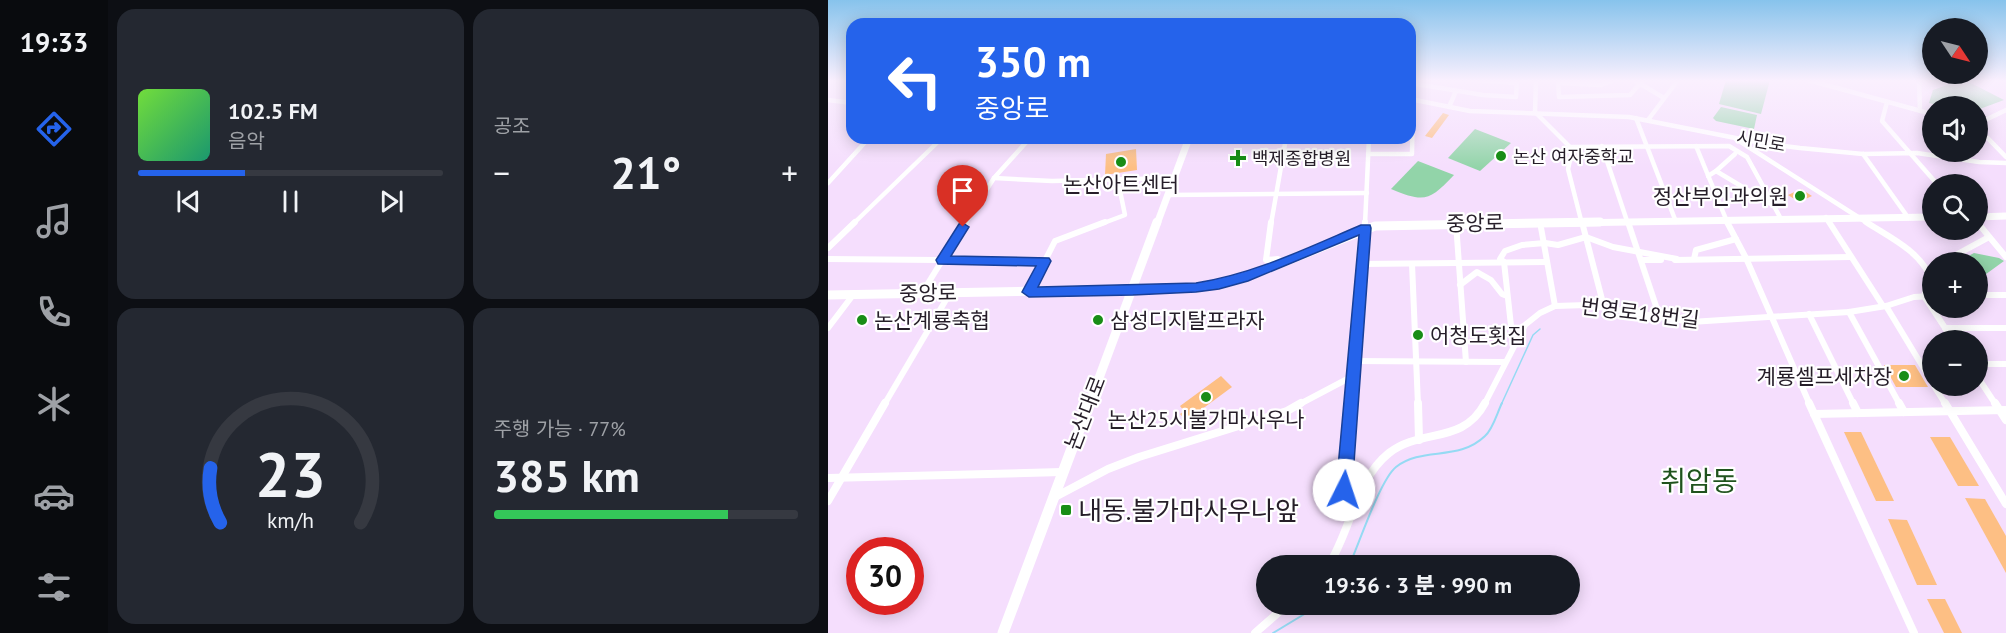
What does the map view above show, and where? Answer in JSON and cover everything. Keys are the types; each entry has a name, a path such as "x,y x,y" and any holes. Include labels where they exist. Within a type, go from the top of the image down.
{"street":[{"name":"시민로","path":"1467,110 1636,118 1761,143 1863,154 1912,153 1979,162 2006,163"},
{"path":"1648,120 1656,110"},
{"path":"1885,110 1882,121 1929,174"},
{"path":"1915,110 1920,111"},
{"path":"1988,120 2006,110"},
{"path":"1535,112 1570,147 1571,156 1568,169 1604,308"},
{"path":"1636,118 1676,222"},
{"path":"1733,137 1748,149 1911,252 1922,262"},
{"path":"1988,138 2006,157"},
{"path":"1748,149 1761,143"},
{"path":"828,183 864,144"},
{"path":"828,248 936,144"},
{"path":"922,293 994,178 1025,144"},
{"name":"논산대로","path":"1003,633 1187,144"},
{"path":"1283,263 1278,259 1266,260 1285,144"},
{"path":"1356,505 1351,502 1344,490 1365,228 1369,144"},
{"path":"1368,154 1412,154 1412,144"},
{"path":"1602,146 1660,318"},
{"path":"1696,146 1726,219 1746,258 1914,633"},
{"path":"1570,147 1729,146 1747,157 1781,219"},
{"path":"1708,176 1735,154"},
{"path":"1863,154 1907,216"},
{"path":"1716,171 1774,206"},
{"path":"994,178 1052,182 1175,178"},
{"path":"1029,292 1055,242 1125,215 1118,181"},
{"path":"1169,195 1367,193"},
{"path":"1988,217 2006,216"},
{"path":"1826,217 1922,365"},
{"name":"중앙로","path":"828,296 1196,288 1244,278 1365,228 1456,223 1676,222 1726,219 1922,217"},
{"path":"1540,222 1555,306"},
{"path":"1456,223 1466,362"},
{"path":"1513,345 1504,262 1500,259 1505,251 1522,245 1545,243 1558,245 1586,237 1598,242 1677,260"},
{"path":"1961,252 1989,237 2006,257"},
{"path":"1694,259 1696,250 1736,239"},
{"path":"1641,260 1851,256"},
{"path":"828,259 1044,261"},
{"path":"1362,264 1547,262"},
{"path":"1412,264 1419,440"},
{"path":"1460,285 1477,272 1491,280 1502,294 1507,296"},
{"path":"828,501 950,293"},
{"path":"828,328 853,295"},
{"path":"1988,295 2006,295"},
{"name":"번영로18번길","path":"1335,555 1356,505 1377,464 1390,452 1404,444 1453,434 1465,429 1477,418 1525,325 1555,306 1572,304 1691,322 1849,312 1922,297"},
{"path":"1849,312 1904,412"},
{"path":"1809,314 1858,413"},
{"path":"1938,318 1945,328 2006,328"},
{"path":"1354,361 1505,362"},
{"path":"1988,364 2006,364"},
{"path":"1052,498 1108,469 1139,457 1287,411 1353,376"},
{"path":"1988,390 2003,410 2006,420"},
{"path":"1940,396 2006,504"},
{"path":"1814,414 2003,410"},
{"path":"828,478 1062,472"},
{"path":"1255,633 1275,615"}],"green space":[{"path":"1719,110 1732,110 1757,115 1754,129 1716,121 1713,118"},
{"path":"1742,110 1762,110 1761,114"},
{"path":"1475,129 1511,143 1480,171 1448,158"},
{"path":"1418,161 1454,175 1432,195 1426,197 1419,198 1391,189"},
{"path":"1988,256 2004,261 1988,273"}],"building":[{"path":"1443,113 1449,115 1432,138 1425,136"},
{"name":"논산아트센터","path":"1136,149 1137,170 1105,175 1106,154"},
{"name":"정산부인과의원","path":"1801,189 1812,196 1799,202 1788,195"},
{"name":"계룡셀프세차장","path":"1884,365 1915,365 1922,377 1922,387 1896,387"},
{"name":"논산25시불가마사우나","path":"1221,376 1232,387 1186,421 1180,414 1184,411 1180,406"},
{"path":"1844,432 1861,432 1894,501 1876,501"},
{"path":"1930,437 1950,437 1979,486 1958,486"},
{"path":"1965,498 1985,499 2006,536 2006,573"},
{"path":"1888,519 1907,520 1937,585 1917,585"},
{"path":"1927,599 1945,599 1962,633 1944,633"}],"waterway":[{"path":"1501,405 1533,335 1540,329"},
{"path":"1354,555 1383,485 1396,467 1418,457 1452,452 1475,444 1490,429 1502,403"},
{"path":"1273,633 1303,615"}],"place":[{"name":"논산 여자중학교","path":"1501,156"},
{"name":"백제종합병원","path":"1238,158"},
{"name":"논산아트센터","path":"1121,162"},
{"name":"정산부인과의원","path":"1800,196"},
{"name":"논산계룡축협","path":"862,320"},
{"name":"삼성디지탈프라자","path":"1098,320"},
{"name":"어청도횟집","path":"1418,335"},
{"name":"계룡셀프세차장","path":"1904,376"},
{"name":"논산25시불가마사우나","path":"1206,397"},
{"name":"내동.불가마사우나앞","path":"1066,510"}],"district":[{"name":"취암동","path":"1699,480"}],"route":[{"path":"963,227 942,260 1044,261 1029,292 1196,288 1219,284 1244,278 1365,228 1344,490"}]}
